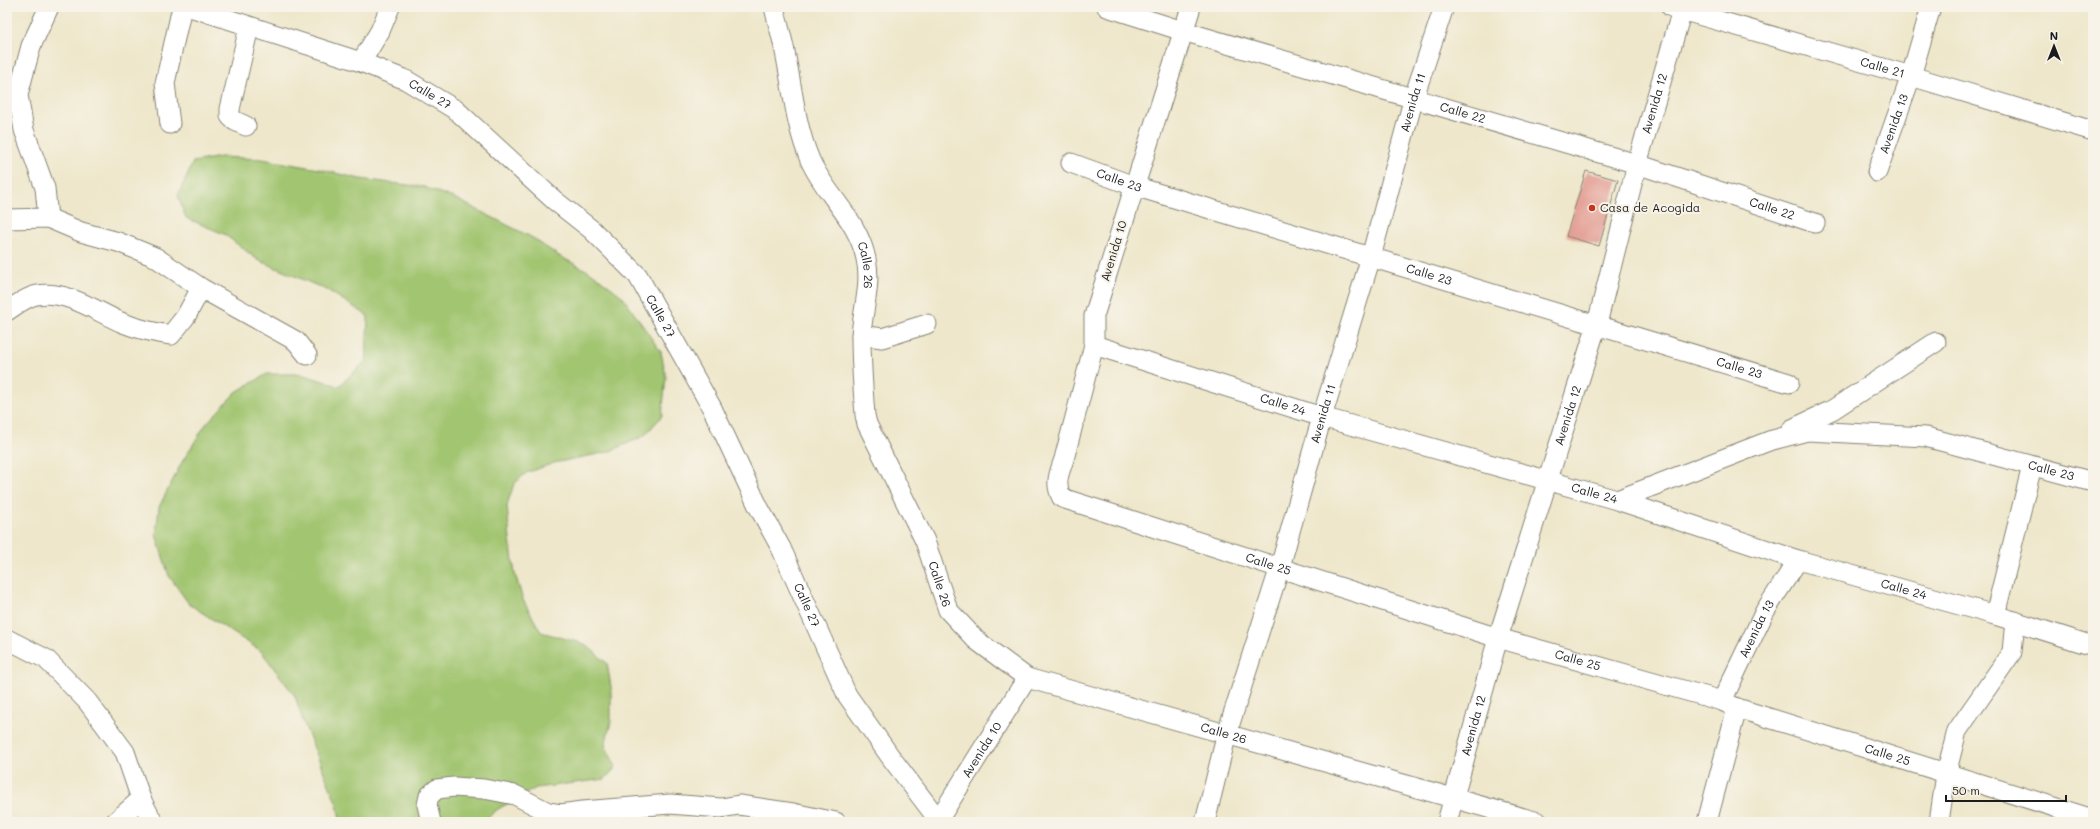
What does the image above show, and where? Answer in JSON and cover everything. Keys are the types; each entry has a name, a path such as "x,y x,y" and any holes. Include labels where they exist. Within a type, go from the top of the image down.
{"street":[{"path":"48,218 45,188 24,130 18,95 31,46 50,7"},
{"path":"170,124 164,83 182,7"},
{"name":"Calle 27","path":"190,7 361,62 406,80 456,110 554,200 592,230 638,276 712,408 758,506 782,548 847,695 938,822"},
{"path":"361,62 380,31 390,7"},
{"name":"Calle 26","path":"774,7 786,57 796,115 810,159 828,192 851,220 860,238 867,260 867,297 861,335 864,409 867,424 925,541 948,610 976,640 1027,678 1228,733 1538,822"},
{"name":"Calle 22","path":"1107,7 1637,164 1815,223"},
{"name":"Avenida 10","path":"1062,498 1057,489 1058,476 1064,459 1094,345 1094,316 1191,7"},
{"name":"Avenida 11","path":"1205,822 1228,733 1280,566 1322,417 1371,257 1414,97 1444,7"},
{"name":"Avenida 13","path":"1877,172 1911,76 1931,7"},
{"name":"Calle 21","path":"1678,8 2093,131"},
{"name":"Avenida 12","path":"1448,822 1498,638 1597,324 1678,8"},
{"path":"246,126 235,121 230,116 230,109 249,27"},
{"name":"Calle 23","path":"1071,163 1134,186 1597,324 1789,383"},
{"path":"7,219 48,218 81,232 118,242 155,257 200,288 296,341 307,355"},
{"path":"7,311 35,295 48,295 83,302 124,324 160,334 171,335 186,316 200,288"},
{"path":"861,335 882,338 927,324"},
{"path":"1769,441 1832,410 1936,342"},
{"name":"Calle 24","path":"1094,345 1322,417 1616,500 1798,560 1995,615 2093,646"},
{"name":"Calle 23","path":"1616,500 1769,441 1806,431 1926,437 2093,482"},
{"path":"1995,615 2032,466"},
{"name":"Calle 25","path":"1062,498 1280,566 1498,638 1730,705 2093,820"},
{"name":"Avenida 13","path":"1707,822 1730,705 1765,611 1798,560"},
{"path":"1939,822 1946,774 1956,731 2012,652 2015,621"},
{"path":"7,639 46,659 87,701 125,752 141,799 153,822"},
{"name":"Avenida 10","path":"938,822 1027,678"},
{"path":"431,822 427,805 429,796 437,789 454,787 484,789 515,795 563,818 582,810 670,804 721,808 739,806 793,813 836,822"},
{"path":"115,822 141,799"}],"green space":[{"path":"221,157 262,159 319,169 360,179 424,187 456,199 531,237 559,256 592,273 622,296 661,352 666,377 662,416 644,436 608,452 554,463 526,473 514,484 507,505 515,574 523,600 541,632 585,644 607,663 611,687 611,722 605,745 616,767 605,779 536,788 498,809 483,822 341,822 336,802 303,721 295,696 261,651 189,604 169,576 156,535 159,507 182,462 206,424 236,392 267,374 301,374 339,386 366,361 368,316 329,291 258,260 224,234 186,218 178,196 193,162"}],"building":[{"name":"Casa de Acogida","path":"1586,171 1618,180 1599,246 1566,236"}],"place":[{"name":"Casa de Acogida","path":"1592,208"}]}
